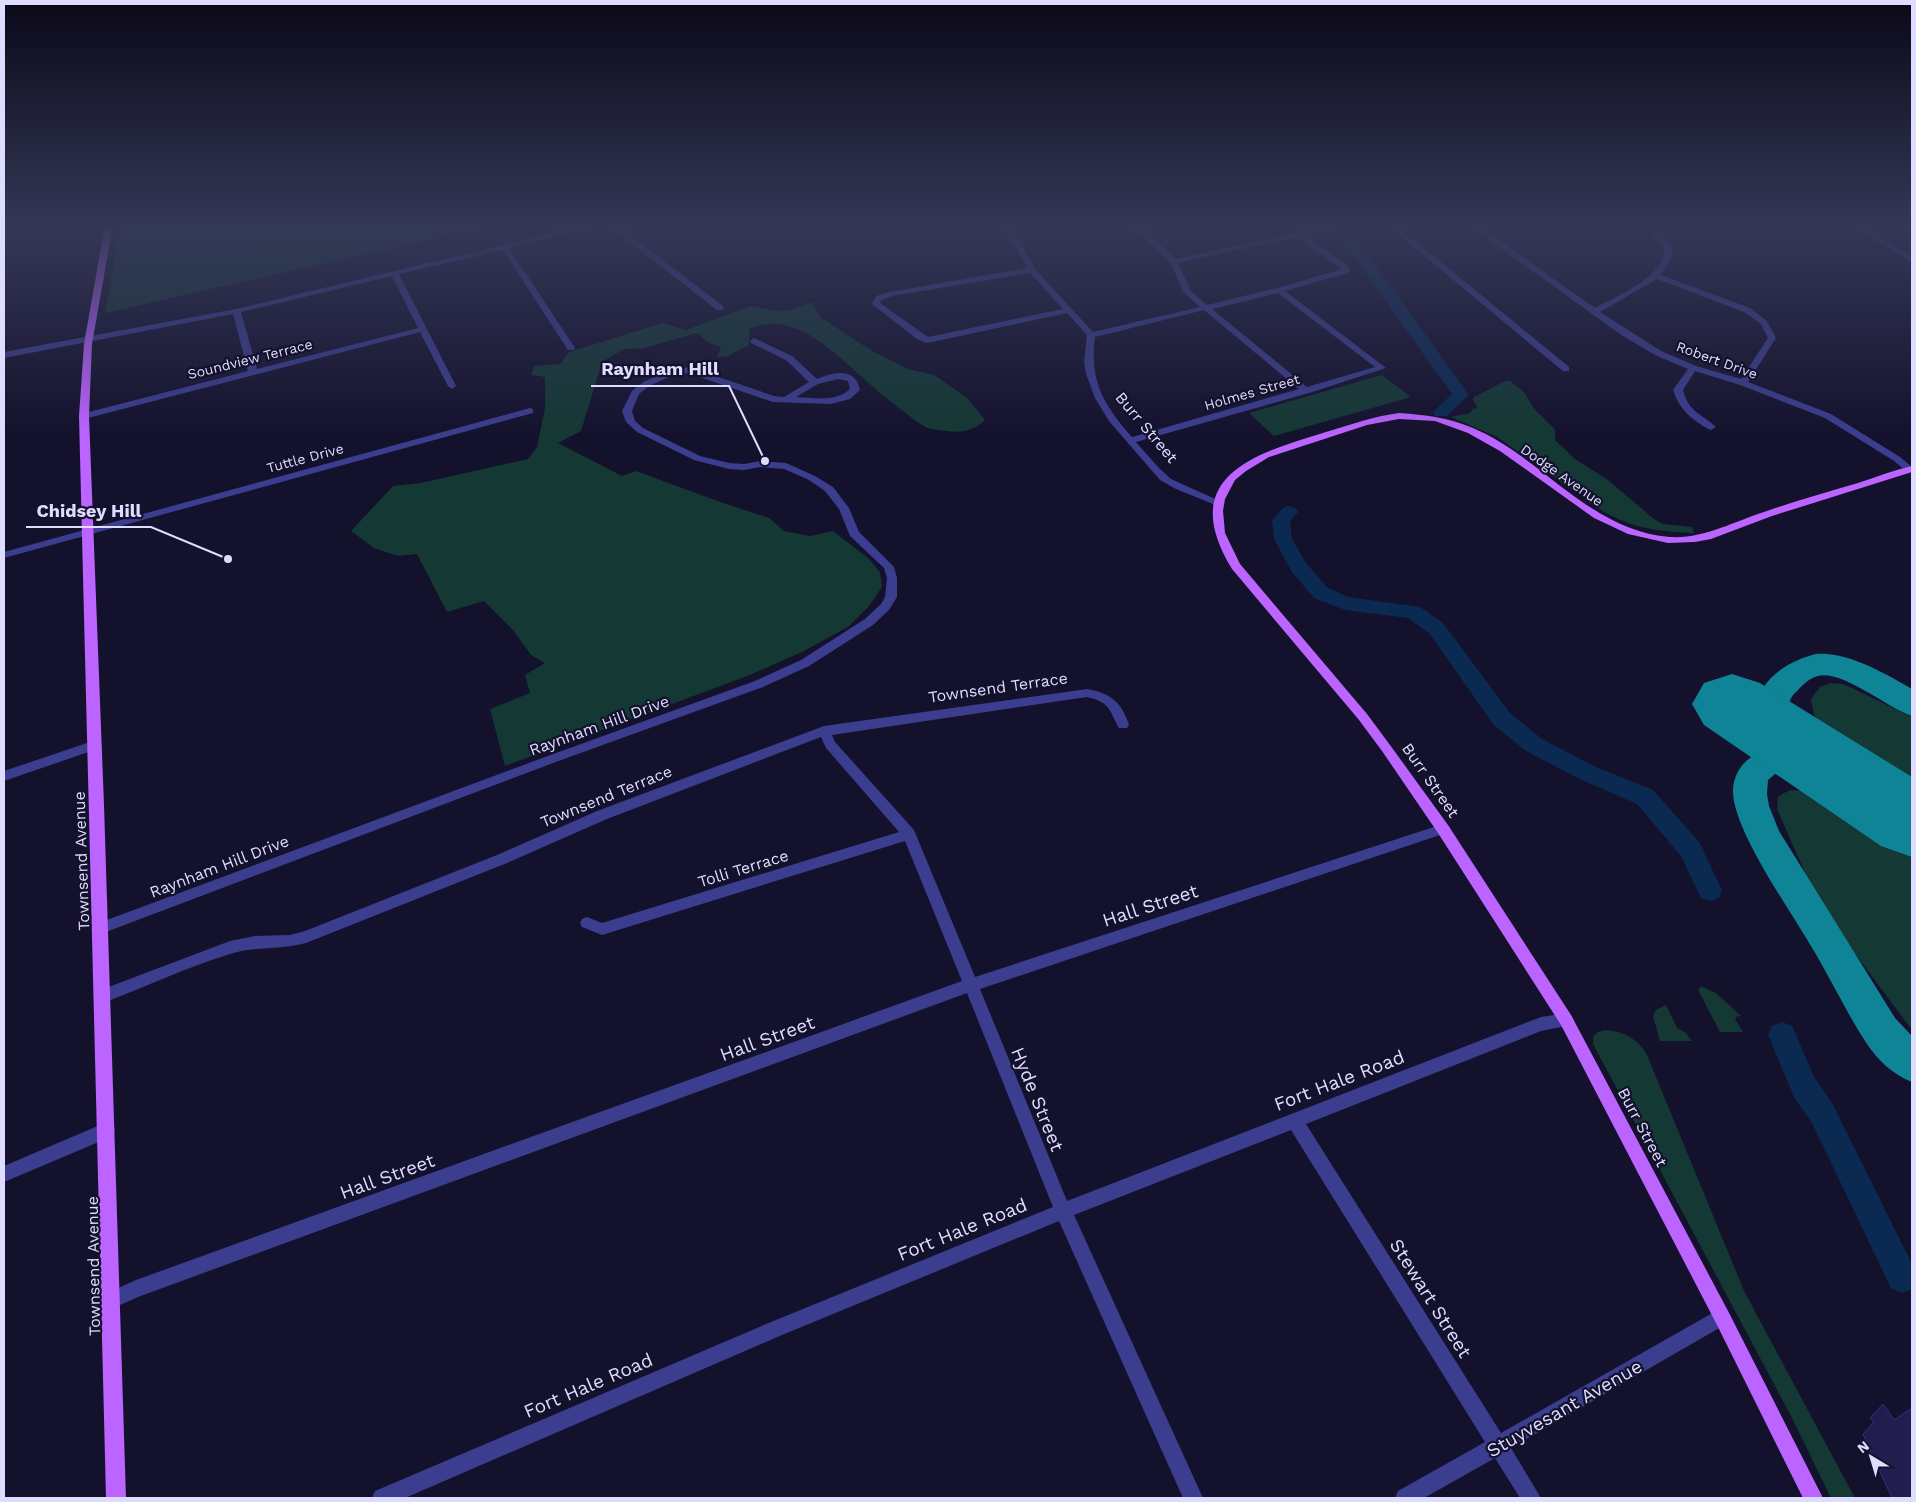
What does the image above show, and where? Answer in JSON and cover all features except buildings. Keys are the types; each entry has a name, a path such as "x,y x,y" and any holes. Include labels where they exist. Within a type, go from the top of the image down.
{"main road":[{"name":"Townsend Avenue","path":"94,295 88,338 84,416 96,745 116,1498"},
{"name":"Dodge Avenue","path":"1217,502 1229,482 1239,471 1260,457 1342,430 1398,416 1435,418 1467,428 1601,519 1627,531 1666,540 1706,538 1765,514 1911,470"},
{"name":"Burr Street","path":"1217,502 1221,540 1236,566 1363,717 1443,829 1566,1020 1722,1317 1813,1498"}],"street":[{"path":"4,355 236,311 304,295"},
{"path":"406,295 452,386"},
{"path":"536,295 571,348"},
{"path":"703,295 720,308"},
{"path":"887,295 879,298 876,304 920,337 927,340 1069,310"},
{"path":"1055,295 1091,335 1256,295"},
{"path":"1193,295 1306,391"},
{"name":"Holmes Street","path":"1130,441 1382,368 1286,295"},
{"path":"1477,295 1566,369"},
{"name":"Robert Drive","path":"1572,295 1623,332 1658,353 1693,368 1743,383 1828,416 1897,459 1911,470"},
{"path":"1595,311 1623,295"},
{"path":"1707,295 1747,310 1764,323 1772,338 1743,383"},
{"path":"236,311 253,372"},
{"name":"Soundview Terrace","path":"84,416 423,329"},
{"name":"Burr Street","path":"1091,335 1088,360 1095,392 1107,412 1130,441 1164,478 1217,502"},
{"path":"754,341 789,358 815,382"},
{"path":"1693,368 1678,390 1680,402 1692,415 1711,427"},
{"name":"Raynham Hill Drive","path":"101,928 549,760 759,684 805,663 869,622 885,607 891,597 892,578 889,567 854,534 844,508 829,489 812,478 786,466 753,464 744,467 729,466 697,458 640,430 631,422 627,411 635,393 646,384 661,377 690,370 773,399 785,400 831,401 847,398 855,390 852,380 844,376 833,376 815,382 785,400"},
{"name":"Tuttle Drive","path":"4,555 530,411"},
{"name":"Townsend Terrace","path":"103,996 230,947 255,942 290,941 306,937 502,859 610,812 824,731 1087,693 1099,695 1112,703 1120,712 1123,725"},
{"name":"Hyde Street","path":"824,731 830,745 909,834 1063,1211 1193,1498"},
{"path":"4,776 96,745"},
{"name":"Hall Street","path":"111,1300 155,1282 970,985 1443,829"},
{"name":"Tolli Terrace","path":"587,923 602,929 909,834"},
{"name":"Fort Hale Road","path":"382,1498 630,1390 1063,1211 1541,1024 1566,1020"},
{"name":"Stewart Street","path":"1294,1120 1531,1498"},
{"path":"4,1174 107,1130"},
{"name":"Stuyvesant Avenue","path":"1405,1498 1722,1317"}],"green space":[{"path":"108,295 184,295 105,313"},
{"path":"812,302 820,317 872,351 908,369 934,375 966,397 985,420 972,429 957,432 931,429 914,420 824,344 810,335 796,328 781,324 765,324 749,329 749,345 728,356 717,357 721,347 709,343 697,333 644,348 624,349 602,362 581,431 558,443 622,476 636,471 769,518 784,531 810,536 833,531 869,559 880,572 882,587 869,606 848,627 804,651 750,675 505,766 490,709 530,693 525,675 545,663 531,655 513,630 484,601 447,612 417,554 398,556 374,548 351,531 393,486 421,483 528,459 537,447 545,408 545,377 531,375 534,366 560,364 569,352 663,323 686,330 751,306 776,311 790,310"},
{"path":"1382,375 1411,397 1274,436 1249,413"},
{"path":"1505,381 1510,381 1524,392 1535,410 1555,429 1555,440 1575,459 1608,480 1654,519 1663,524 1692,527 1694,533 1669,532 1646,528 1612,516 1497,437 1451,417 1470,413 1473,408 1476,409 1474,397"},
{"path":"1830,683 1843,684 1912,717 1912,787 1845,745 1822,726 1815,716 1811,699 1820,687"},
{"path":"1791,790 1807,791 1823,797 1912,856 1912,1030 1827,916 1813,891 1777,809 1778,797"},
{"path":"1701,986 1716,993 1741,1016 1735,1019 1743,1032 1720,1032 1698,990"},
{"path":"1666,1005 1677,1028 1685,1032 1692,1041 1660,1041 1653,1016 1656,1010"},
{"path":"1605,1030 1618,1032 1630,1037 1639,1044 1647,1055 1744,1291 1855,1498 1831,1498 1792,1418 1593,1044 1593,1037 1598,1032"}],"waterway":[{"path":"1390,295 1461,395 1441,412"},
{"path":"1289,512 1281,520 1283,539 1299,567 1321,593 1345,603 1413,612 1436,628 1502,719 1534,745 1588,773 1645,797 1690,849 1710,890"},
{"path":"1782,1035 1804,1087 1822,1113 1902,1277"}],"taxiway":[{"path":"1804,751 1786,734 1775,716 1773,707 1780,688 1799,672 1807,668 1816,665 1838,667 1871,680 1912,704"},
{"path":"1838,773 1807,763 1784,759 1773,761 1763,765 1752,777 1750,782 1752,806 1761,829 1774,853 1881,1031 1912,1063"}],"runway":[{"path":"1732,704 1912,821"}],"place":[{"name":"Raynham Hill","path":"765,461"},
{"name":"Chidsey Hill","path":"228,559"}]}
